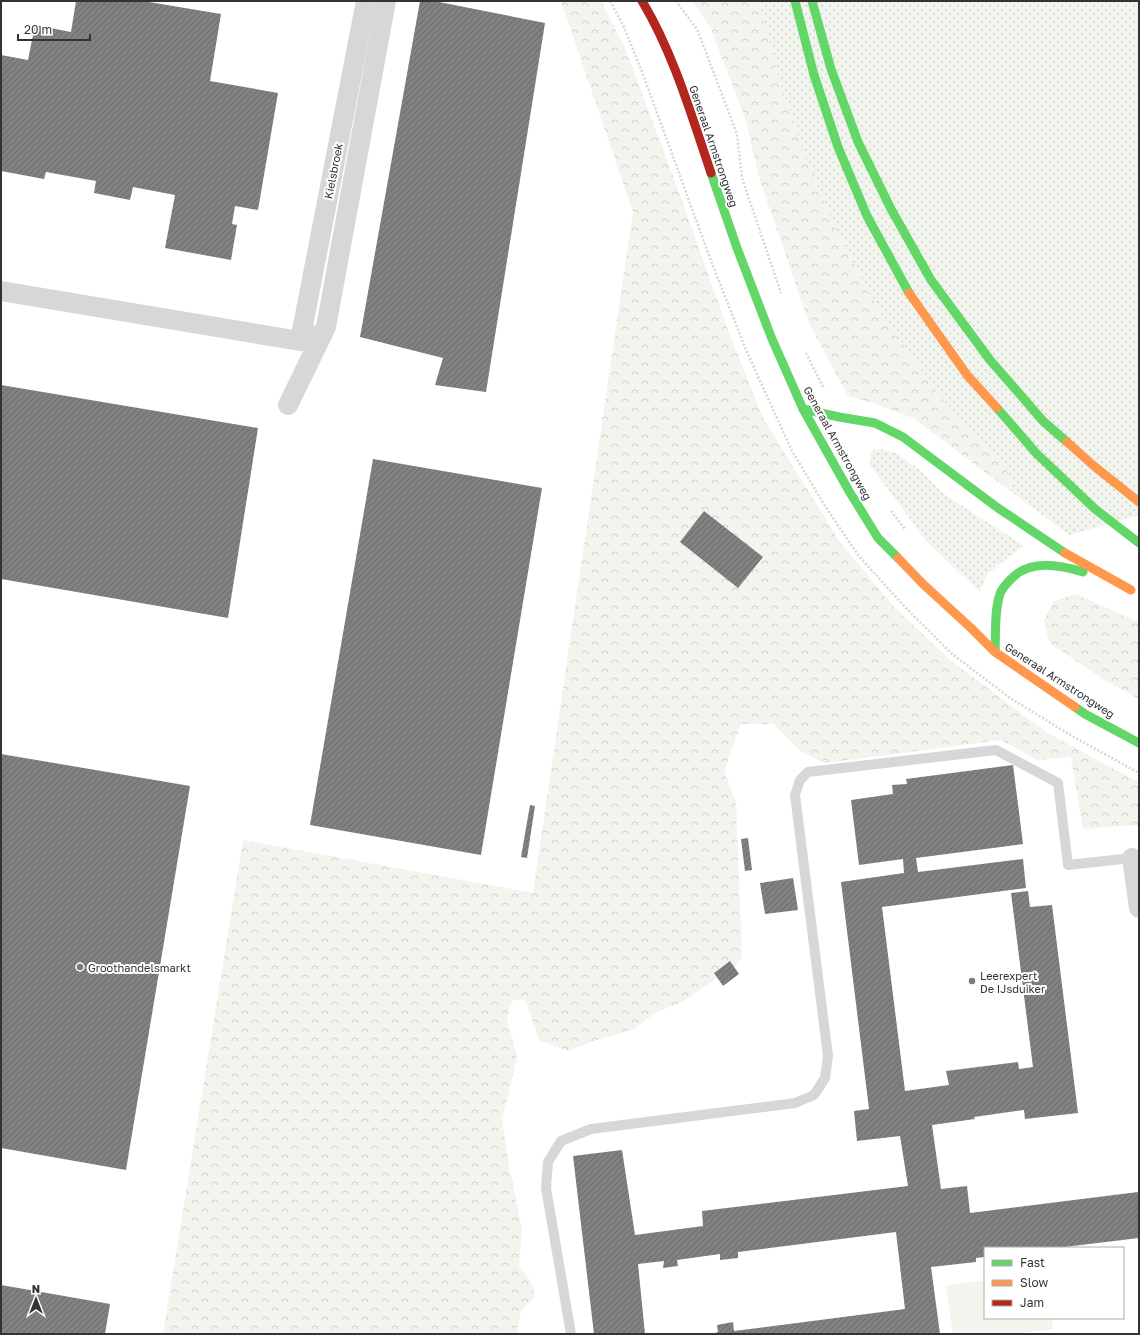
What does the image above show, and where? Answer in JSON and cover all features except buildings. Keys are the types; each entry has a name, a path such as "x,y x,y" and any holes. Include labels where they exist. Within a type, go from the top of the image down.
{"main road":[{"name":"Generaal Armstrongweg","path":"642,1 650,14 673,65 737,248 772,338 803,409 849,491 878,538 922,584 971,628 995,652 1085,714 1139,743"},
{"path":"795,1 814,75 838,147 867,216 906,290 967,375 1036,453 1095,509 1139,543"},
{"path":"812,1 831,69 858,142 891,209 931,280 990,360 1043,421 1094,466 1139,502"},
{"path":"803,409 875,423 903,437 998,508 1064,553 1135,592"},
{"path":"995,652 1000,592 1012,576 1030,566 1054,564 1074,569 1135,592"}],"street":[{"name":"Kielsbroek","path":"300,341 366,1"},
{"path":"288,406 326,327 386,1"},
{"path":"1,291 300,341 326,327"},
{"path":"1132,858 1139,908"}],"lane":[{"path":"572,1334 546,1188 548,1162 561,1141 592,1129 795,1103 814,1095 825,1078 828,1056 795,794 800,780 808,772 996,750 1058,782 1068,865 1132,858"}],"path":[{"path":"676,1 697,29 737,134 742,178 783,299"},
{"path":"804,350 839,417"},
{"path":"890,510 910,535"}],"green space":[{"path":"561,1 601,1 625,48 676,184 729,333 763,418 840,542 894,607 949,659 1046,732 1139,782 1139,825 1083,829 1071,757 1037,760 1001,740 825,763 801,752 773,724 741,724 724,771 736,802 742,958 735,966 682,1002 657,1012 632,1030 593,1041 568,1051 539,1040 525,999 512,1001 507,1018 517,1058 502,1119 508,1161 522,1229 519,1266 532,1284 535,1296 521,1312 517,1330 519,1334 163,1334 243,840 533,893 633,212"},
{"path":"692,1 759,1 781,85 806,159 837,231 877,308 940,396 1011,476 1010,491 913,418 848,396 809,323 758,174 746,121 710,26"},
{"path":"759,1 1139,1 1139,515 1069,535 1010,491 1011,476 940,396 877,308 837,231 806,159 781,85"},
{"path":"879,449 896,453 921,471 944,494 1024,546 986,576 980,592 926,541 870,465 871,451"},
{"path":"1075,594 1139,622 1139,699 1104,680 1050,643 1044,621 1053,602"},
{"path":"984,1280 984,1319 1052,1319 1053,1329 1015,1334 953,1334 946,1286"}],"traffic: fast":[{"path":"795,1 814,75 838,147 867,216 909,293"},
{"path":"812,1 831,69 858,142 891,209 931,280 990,360 1043,421 1067,442"},
{"path":"711,173 737,248 772,339 803,409 849,491 878,538 898,558"},
{"path":"997,408 1036,453 1095,509 1139,543"},
{"path":"803,409 875,423 903,437 998,508 1065,553"},
{"path":"995,652 998,601 1002,590 1011,579 1027,568 1045,565 1064,567 1083,572"},
{"path":"1075,707 1139,743"}],"traffic: slow":[{"path":"909,293 967,375 997,408"},
{"path":"1067,442 1139,502"},
{"path":"1065,553 1131,590"},
{"path":"898,558 923,584 995,652 1075,707"}],"traffic: jam":[{"path":"642,1 663,42 681,85 711,173"}],"place":[{"name":"Groothandelsmarkt","path":"80,967"},
{"name":"Leerexpert De IJsduiker","path":"972,981"}]}
